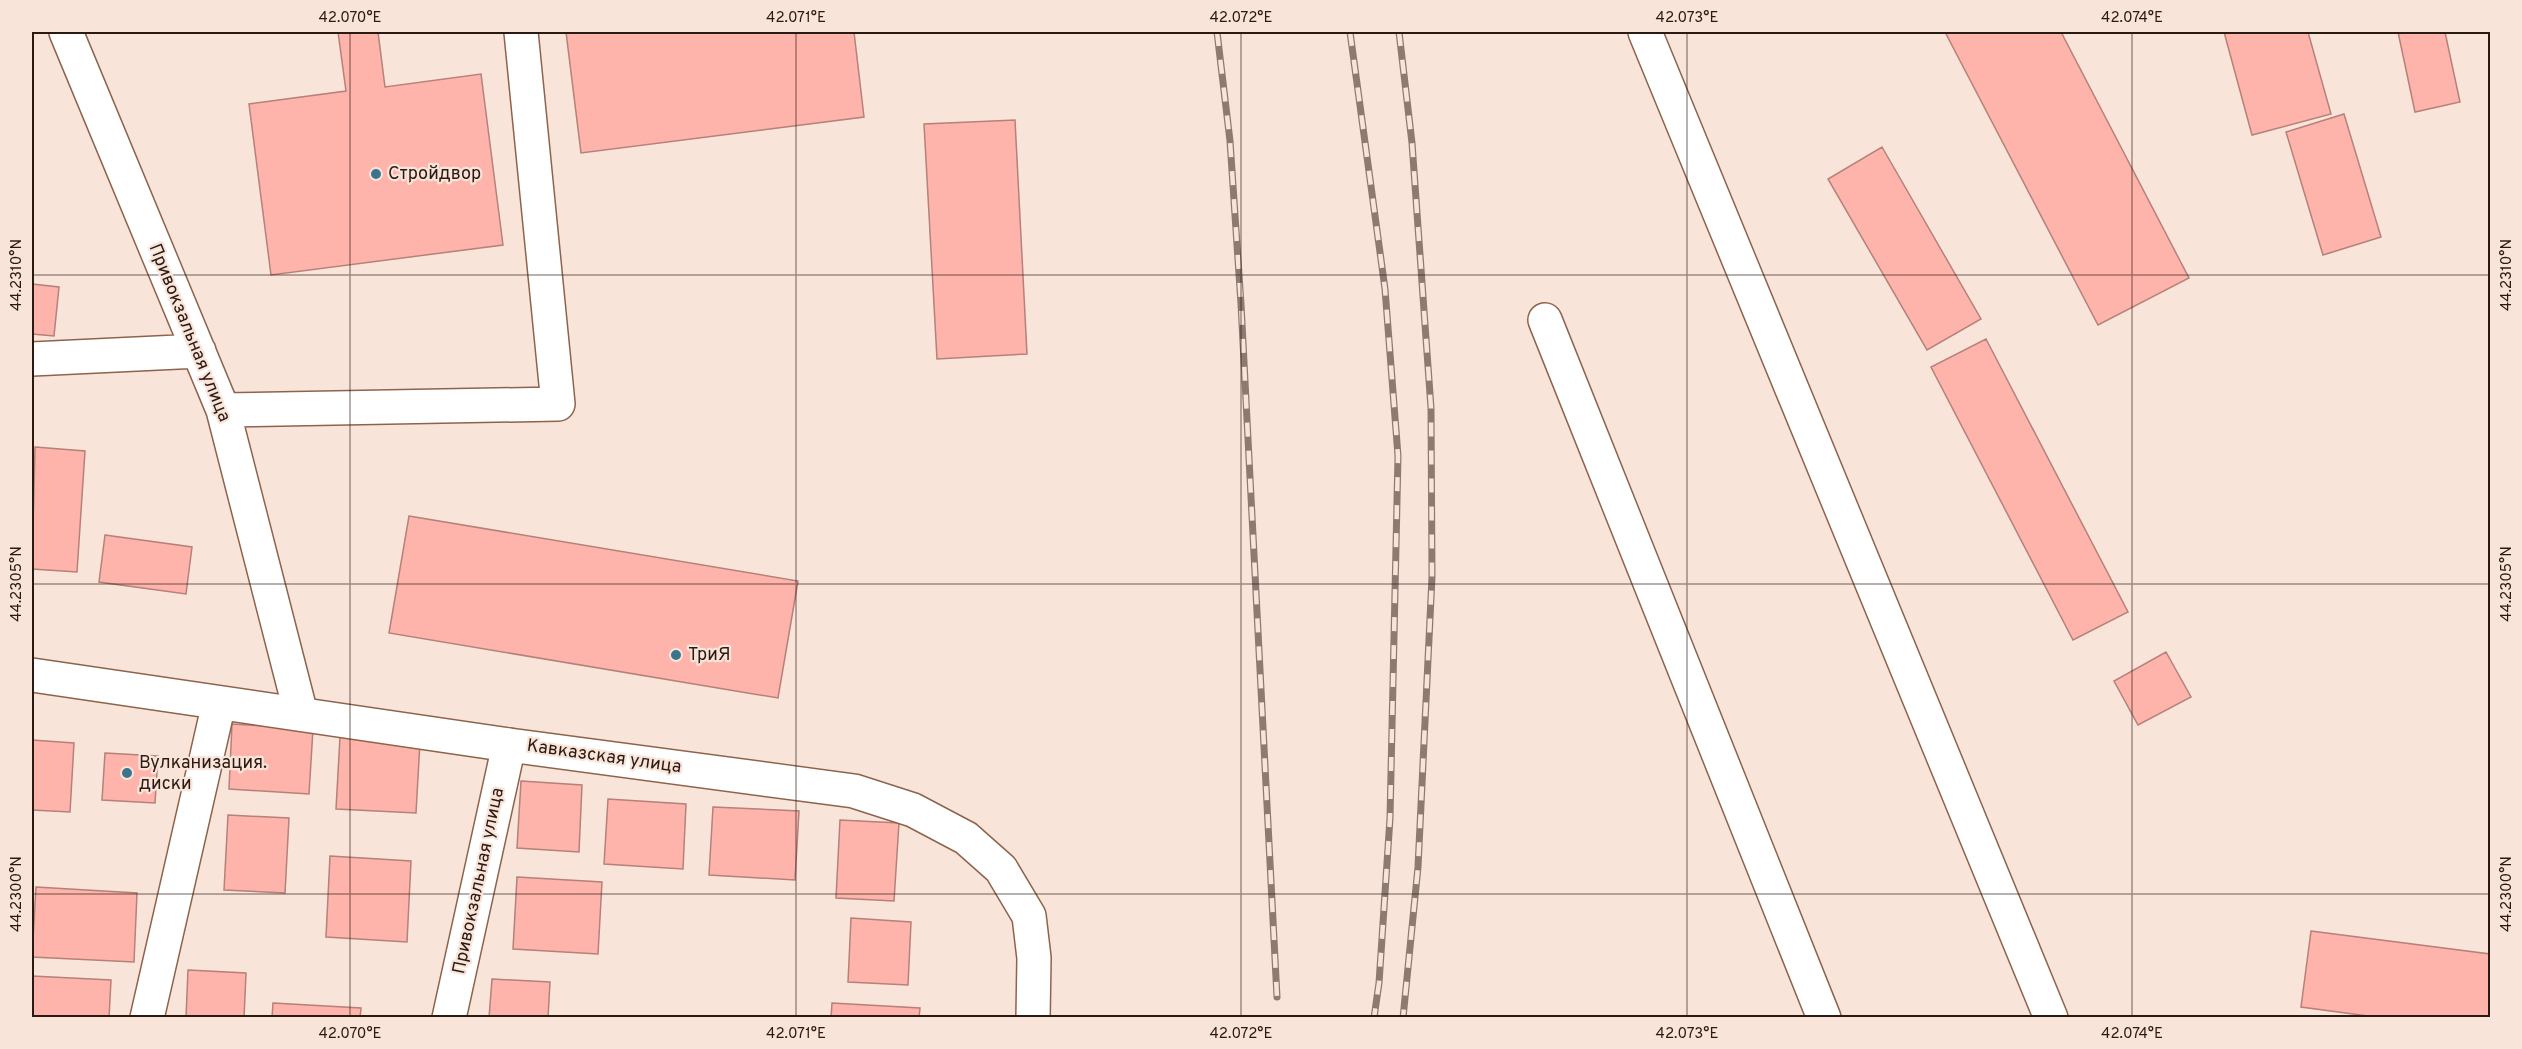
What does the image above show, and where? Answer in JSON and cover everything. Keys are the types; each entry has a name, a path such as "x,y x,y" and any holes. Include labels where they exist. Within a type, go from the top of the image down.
{"street":[{"name":"Привокзальная улица","path":"66,32 223,410 301,714"},
{"path":"223,410 558,404 521,32"},
{"path":"1645,32 2051,1017"},
{"path":"1545,320 1824,1017"},
{"path":"32,359 199,351"},
{"name":"Кавказская улица","path":"32,675 509,745 854,791 913,810 966,838 1001,869 1029,916 1034,958 1033,1017"},
{"path":"147,1017 219,703"},
{"name":"Привокзальная улица","path":"449,1017 509,745"}],"building":[{"name":"Стройдвор","path":"338,32 378,32 385,87 481,74 503,245 271,275 249,104 346,91"},
{"path":"566,32 854,32 864,117 581,153"},
{"path":"1945,32 2061,32 2189,278 2098,325"},
{"path":"2224,32 2308,32 2331,114 2252,135"},
{"path":"2398,32 2445,32 2460,102 2415,112"},
{"path":"2344,114 2381,237 2323,255 2286,132"},
{"path":"1015,120 1027,354 937,359 924,124"},
{"path":"1882,147 1981,319 1927,350 1828,179"},
{"path":"32,284 59,287 54,336 32,334"},
{"path":"1986,339 2128,612 2073,640 1931,367"},
{"path":"35,447 85,451 77,572 32,569"},
{"path":"409,516 798,581 778,698 389,633"},
{"path":"105,535 192,547 186,594 99,582"},
{"path":"2166,652 2191,697 2138,725 2114,681"},
{"path":"232,724 313,729 309,794 229,789"},
{"path":"340,737 420,742 416,813 336,809"},
{"path":"32,740 74,743 70,812 32,810"},
{"path":"105,753 158,756 155,803 102,800"},
{"path":"521,781 582,785 579,852 517,848"},
{"path":"608,799 686,804 683,869 604,864"},
{"path":"713,807 799,811 795,880 709,875"},
{"path":"228,815 289,818 285,893 224,890"},
{"path":"840,820 899,823 894,901 836,898"},
{"path":"330,856 411,861 407,942 326,937"},
{"path":"517,877 602,882 598,954 513,949"},
{"path":"36,887 137,893 134,962 32,957"},
{"path":"851,918 911,922 908,985 848,982"},
{"path":"2311,931 2490,954 2490,1018 2383,1018 2301,1007"},
{"path":"188,970 246,973 244,1018 186,1018"},
{"path":"32,976 111,980 109,1018 32,1018"},
{"path":"492,979 550,982 548,1018 489,1018"},
{"path":"273,1003 361,1008 360,1018 272,1018"},
{"path":"832,1003 920,1008 919,1018 831,1018"}],"railway":[{"path":"1217,32 1230,141 1241,304 1277,997"},
{"path":"1350,32 1385,289 1398,456 1390,818 1379,983 1374,1018"},
{"path":"1399,32 1412,143 1431,408 1432,577 1418,867 1403,1018"}],"place":[{"name":"Стройдвор","path":"376,174"},
{"name":"ТриЯ","path":"676,655"},
{"name":"Вулканизация. диски","path":"127,773"}]}
